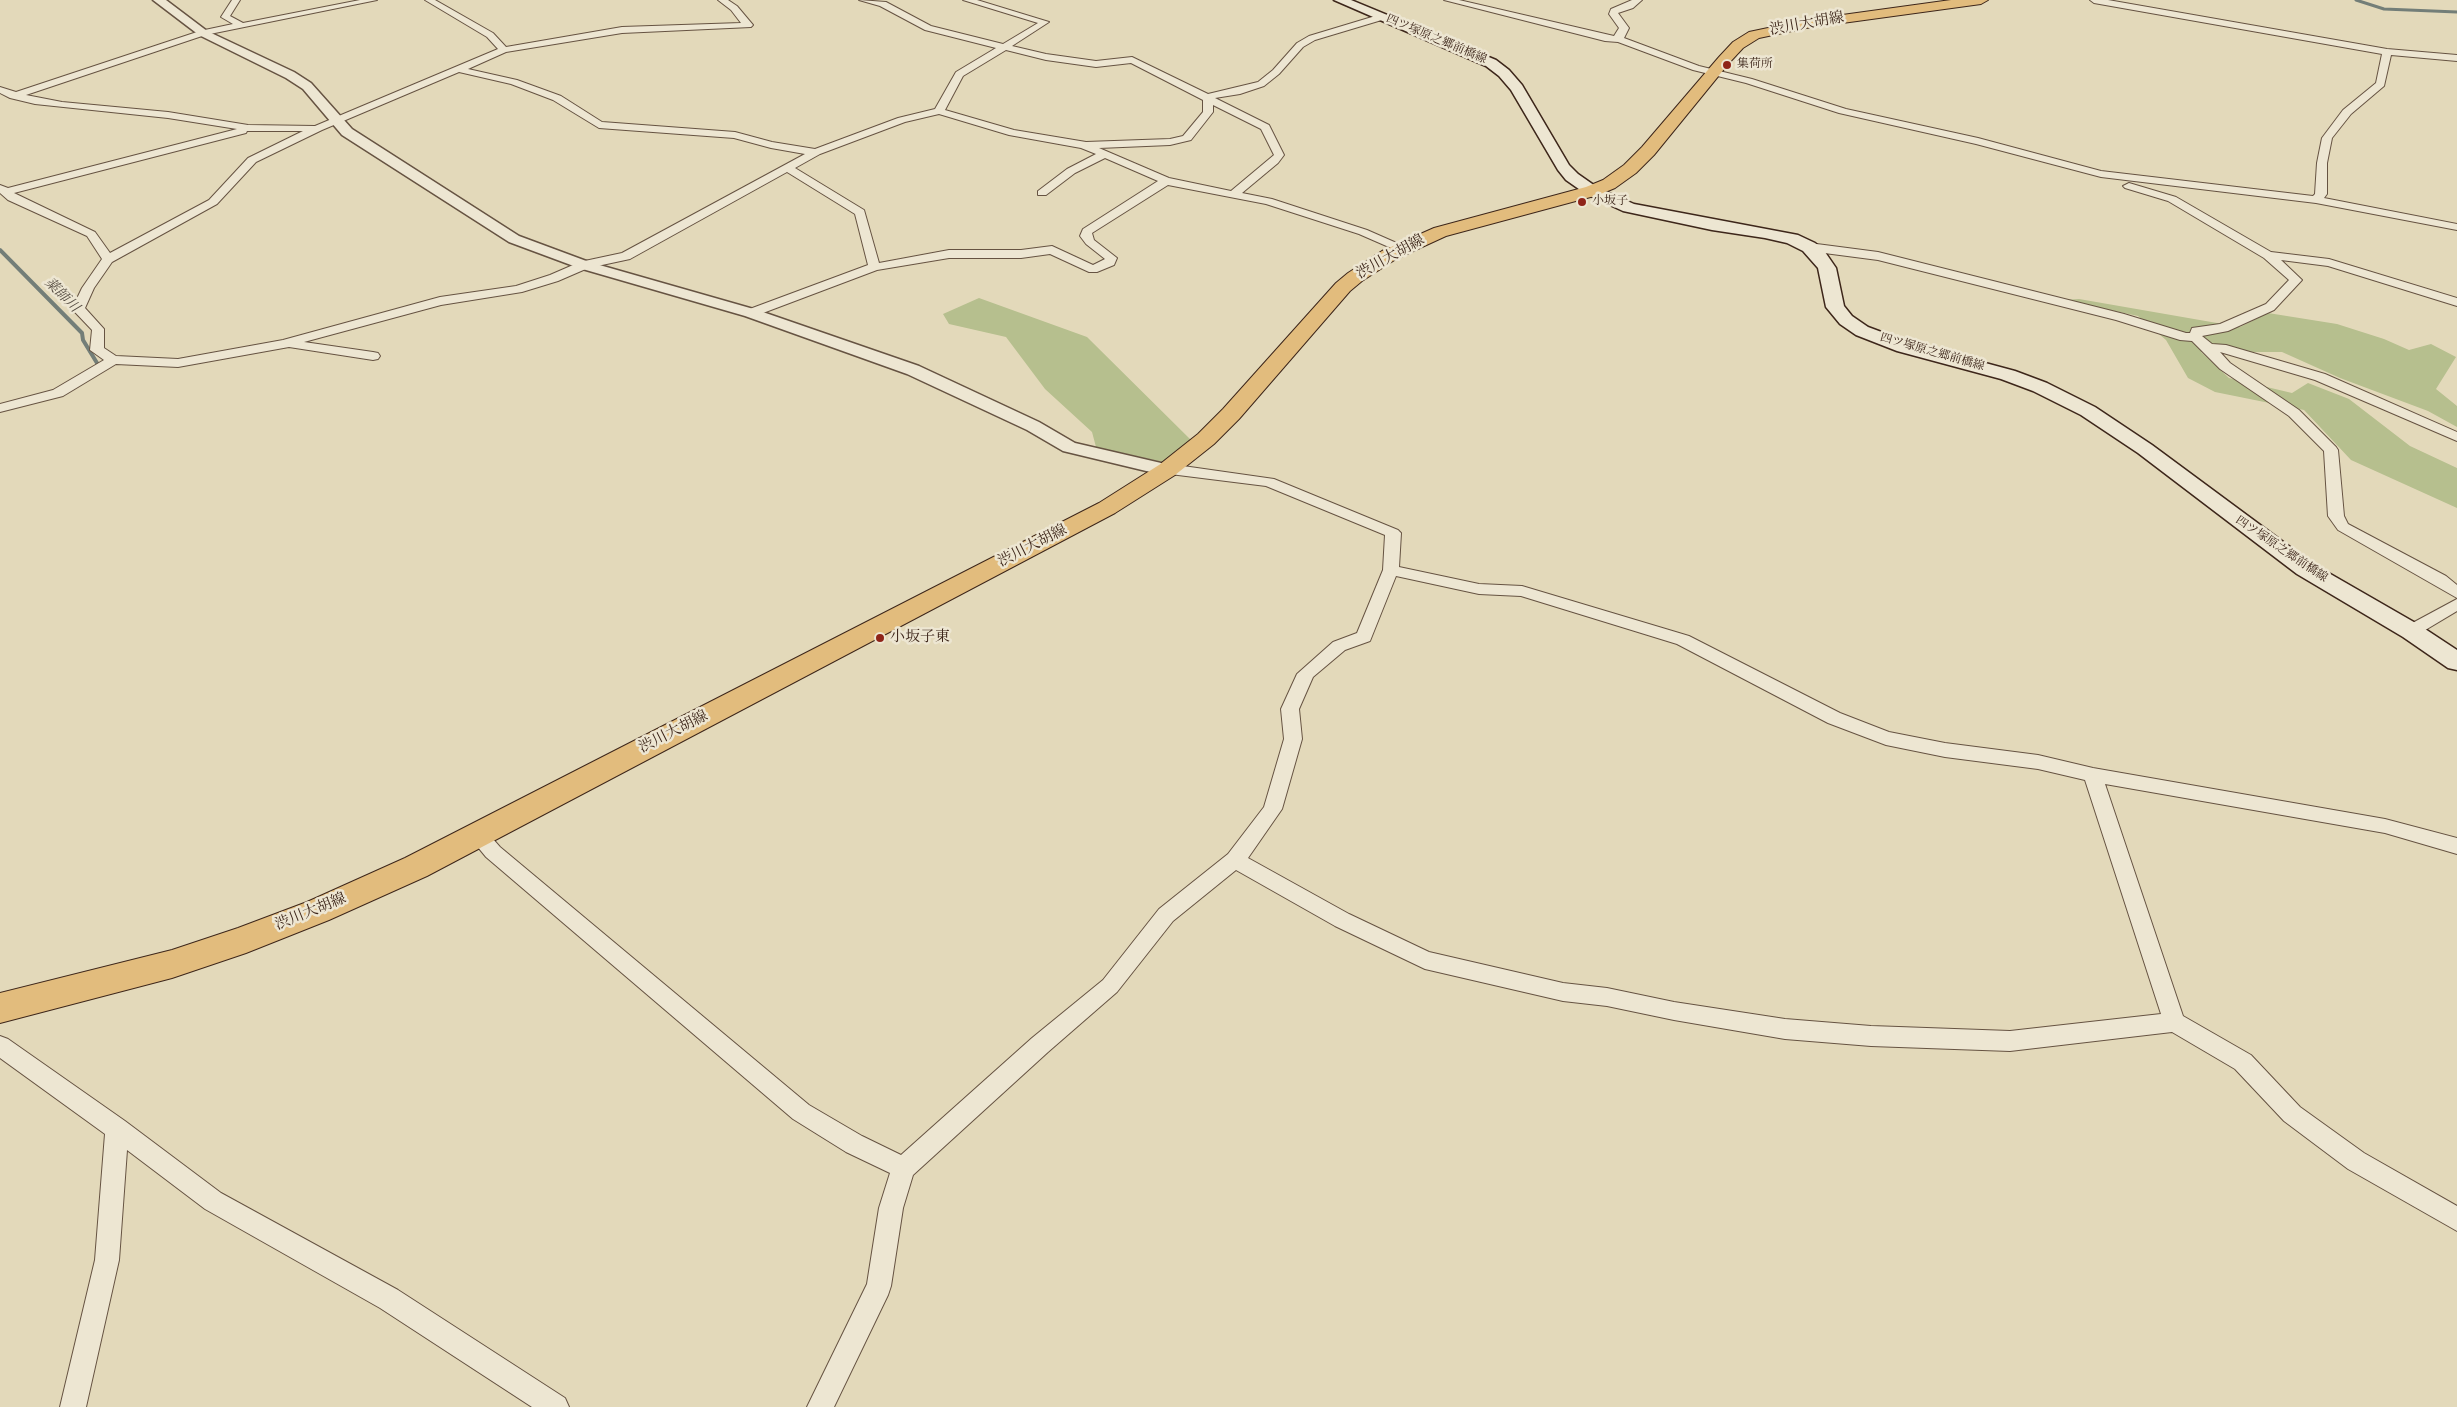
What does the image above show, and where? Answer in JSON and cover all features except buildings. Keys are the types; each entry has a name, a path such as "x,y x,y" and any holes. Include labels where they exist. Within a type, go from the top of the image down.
{"main road":[{"name":"四ツ塚原之郷前橋線","path":"1340,0 1477,56 1504,73 1517,88 1562,167 1592,192 1611,202 1629,208 1765,233 1792,239 1809,248 1827,268 1836,307 1846,320 1862,332 1904,347 2008,375 2040,387 2088,411 2145,449 2273,547 2411,631 2457,662"},
{"name":"渋川大胡線","path":"0,1008 130,976 246,939 318,911 416,867 1107,508 1167,470 1206,439 1231,414 1343,287 1374,264 1402,248 1440,232 1592,192 1609,184 1630,169 1738,45 1754,35 1770,30 1981,0"}],"street":[{"path":"159,0 203,33 307,86 347,132 366,146 514,239 584,265 751,313 913,370 1033,426 1069,447 1167,470 1183,470 1269,482 1393,533 1391,570 1364,637 1339,646 1306,674 1290,709 1293,739 1273,809 1235,860 1166,915 1110,986 1040,1045 903,1168 890,1208 879,1286 820,1407"},
{"path":"236,0 225,17 242,26"},
{"path":"14,96 203,33 373,0"},
{"path":"429,0 490,35 504,50"},
{"path":"722,0 734,8 748,24 622,30 504,50 318,128 252,160 213,202 108,259 88,288 78,309 98,330 98,350 112,360 178,363 284,344 440,301 518,289 554,278 584,265 626,256 789,169 816,152 902,120 939,111 1013,133 1084,145 1170,142 1187,138 1208,112 1208,99"},
{"path":"863,0 883,4 928,28 1002,48 1096,64 1132,60 1265,127 1279,155 1234,194"},
{"path":"939,111 959,74 1045,22 966,0"},
{"path":"1448,0 1605,38 1619,39 1714,74 1749,81 1843,111 1978,141 2101,174 2316,200 2457,227"},
{"path":"1619,39 1618,36 1624,28 1613,14 1614,11 1630,6 1638,0"},
{"path":"2094,0 2387,52 2457,58"},
{"path":"1208,99 1214,94 1251,88 1267,80 1300,45 1312,38 1382,17"},
{"path":"2316,200 2321,194 2322,163 2327,138 2347,112 2380,84 2387,52"},
{"path":"457,69 514,82 557,98 599,125 735,135 771,145 816,152"},
{"path":"0,90 14,96 62,106 168,115 252,128 318,128"},
{"path":"3,189 252,128"},
{"path":"1084,145 1166,181 1268,201 1364,232 1402,248"},
{"path":"1042,194 1071,171 1104,154"},
{"path":"789,169 860,212 874,267"},
{"path":"2101,174 2117,182 2172,199 2268,255 2296,280 2270,307 2223,328 2197,330 2195,337"},
{"path":"751,313 874,267 949,254 1021,254 1052,250 1093,269 1110,262 1111,258 1090,242 1086,236 1086,231 1166,181"},
{"path":"3,189 12,198 91,234 108,259"},
{"path":"1809,248 1878,256 2120,316 2185,337 2195,337 2209,348 2225,366 2294,413 2331,450 2336,516 2343,527 2440,580 2457,593"},
{"path":"2268,255 2330,263 2457,302"},
{"path":"284,344 373,356"},
{"path":"2209,348 2221,348 2320,377 2457,437"},
{"path":"0,408 58,393 78,383 112,360"},
{"path":"1391,570 1479,589 1522,591 1683,640 1834,718 1886,738 1945,750 2038,762 2093,775 2385,826 2457,846"},
{"path":"2411,631 2457,604"},
{"path":"2093,775 2174,1022"},
{"path":"478,835 493,852 801,1112 854,1144 903,1168"},
{"path":"1235,860 1342,920 1425,960 1563,992 1607,997 1674,1011 1785,1029 1871,1036 2010,1041 2174,1022 2243,1062 2292,1114 2356,1161 2457,1219"},
{"path":"0,1046 117,1129 213,1201 389,1299 556,1407"},
{"path":"73,1407 107,1260 117,1129"}],"green space":[{"path":"979,298 1087,337 1192,441 1167,463 1096,447 1092,432 1045,389 1006,337 949,324 943,314"},
{"path":"2079,299 2240,327 2268,313 2337,324 2384,339 2409,350 2431,344 2456,357 2436,389 2457,406 2457,427 2428,411 2340,378 2282,352 2201,352 2229,378 2292,393 2308,383 2349,399 2410,446 2457,468 2457,508 2351,460 2304,410 2215,392 2188,378 2166,340 2138,316 2064,300"}],"waterway":[{"path":"2356,0 2384,9 2457,12"},
{"name":"薬師川","path":"0,250 82,333 83,340 97,363"}],"place":[{"name":"集荷所","path":"1727,65"},
{"name":"小坂子","path":"1582,202"},
{"name":"小坂子東","path":"880,638"}]}
